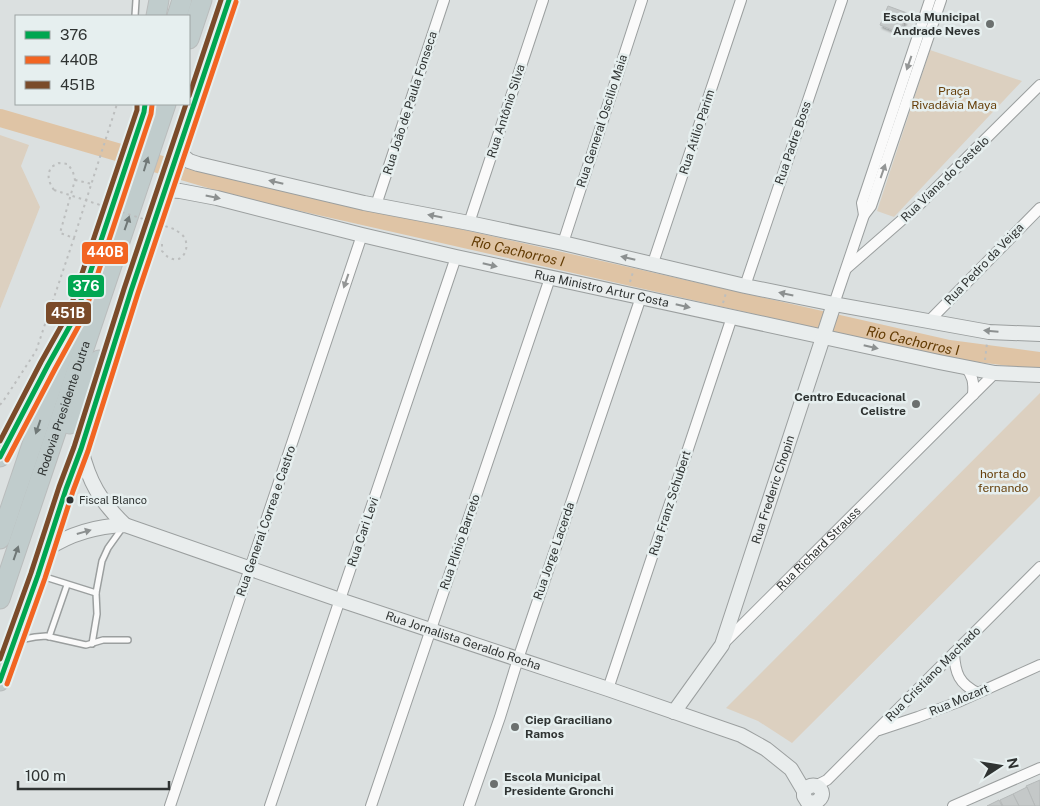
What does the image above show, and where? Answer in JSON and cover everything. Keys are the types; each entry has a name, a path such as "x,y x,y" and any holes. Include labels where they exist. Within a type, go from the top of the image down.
{"highway":[{"path":"156,15 159,0"},
{"path":"176,15 182,0"},
{"path":"190,36 202,0"},
{"path":"0,680 81,449 131,291 229,0"},
{"name":"Rodovia Presidente Dutra","path":"0,539 120,183 146,135 165,105"},
{"name":"Rodovia Presidente Dutra","path":"0,599 138,190 146,135 145,106"},
{"path":"38,484 59,450 131,291"},
{"path":"0,456 7,431 76,315"}],"street":[{"name":"Rua João de Paula Fonseca","path":"376,205 444,0"},
{"name":"Rua Antônio Silva","path":"469,223 543,0"},
{"name":"Rua General Oscilio Maia","path":"563,243 642,0"},
{"name":"Rua Atilio Parim","path":"654,264 741,0"},
{"name":"Rua Padre Boss","path":"745,286 842,0"},
{"path":"864,215 862,203 930,0"},
{"path":"832,308 864,215 871,206 941,0"},
{"name":"Rua Viana do Castelo","path":"846,269 920,205 1040,85"},
{"path":"177,155 198,164 376,205 563,243 832,308 929,321 989,332 1040,334"},
{"name":"Rua Ministro Artur Costa","path":"166,186 362,235 550,278 824,333 995,373 1040,375"},
{"name":"Rua Pedro da Veiga","path":"929,321 1040,208"},
{"name":"Rua General Correa e Castro","path":"170,806 362,235"},
{"name":"Rua Cari Levi","path":"270,806 456,257"},
{"name":"Rua Plínio Barreto","path":"371,806 550,278"},
{"name":"Rua Jorge Lacerda","path":"469,806 640,297"},
{"name":"Rua Frederic Chopin","path":"722,645 832,308"},
{"name":"Rua Franz Schubert","path":"608,689 727,313"},
{"path":"965,367 973,380 973,395"},
{"name":"Rua Richard Strauss","path":"674,712 722,645 995,373"},
{"name":"Rua Jornalista Geraldo Rocha","path":"81,449 96,491 107,507 124,525"},
{"name":"Rua Jornalista Geraldo Rocha","path":"46,549 84,531 124,525 340,600 608,689 754,741 779,758 815,796"},
{"name":"Rua Cristiano Machado","path":"815,796 876,731 1040,567"},
{"path":"954,653 957,673 968,688 978,693"},
{"name":"Rua Mozart","path":"876,731 926,714 1040,665"},
{"path":"953,806 1040,768"}],"lane":[{"path":"135,15 136,0"},
{"path":"92,644 97,614 96,593 102,561 108,548 124,525"},
{"path":"38,575 96,593"},
{"path":"49,637 67,584"},
{"path":"14,641 35,636 49,637 81,645 103,640 128,640"}],"path":[{"path":"0,405 36,351 117,105"},
{"path":"74,238 60,233 76,181 68,164 59,163 51,166 48,174 48,182 54,190 174,229 183,235 186,251 182,257 175,260 168,258 161,252 162,243"},
{"path":"76,181 92,184"},
{"path":"628,287 634,268"},
{"path":"727,288 727,313"},
{"path":"985,360 988,340"}],"green space":[{"name":"Praça Rivadávia Maya","path":"930,50 1022,81 894,217 877,211"},
{"path":"0,135 29,145 21,166 40,207 0,309"},
{"name":"horta do fernando","path":"1040,393 1040,496 792,743 758,721 726,708"}],"building":[{"path":"888,6 907,13 900,33 880,25"},
{"path":"1040,780 1040,806 1035,806 1026,786"},
{"path":"1027,787 1035,806 1019,806 1013,794"},
{"path":"1013,794 1019,806 1003,806 1000,800"},
{"path":"999,800 1002,806 987,806"}],"waterway":[{"name":"Rio Cachorros I","path":"0,118 244,189 949,349 1040,361"}],"transit line":[{"name":"451B","path":"190,93 221,0"},
{"name":"376","path":"0,681 81,449 131,291 229,0"},
{"name":"440B","path":"7,684 88,451 138,293 236,2"},
{"name":"451B","path":"0,441 69,312 137,110 137,105"},
{"name":"376","path":"0,457 76,315 145,105"},
{"name":"440B","path":"7,460 83,318 151,114 152,105"},
{"name":"451B","path":"0,659 74,447 124,289 186,105"}],"place":[{"name":"Escola Municipal Andrade Neves","path":"990,24"},
{"name":"Centro Educacional Celistre","path":"916,404"},
{"name":"Fiscal Blanco","path":"70,500"},
{"name":"Ciep Graciliano Ramos","path":"515,727"},
{"name":"Escola Municipal Presidente Gronchi","path":"494,784"}]}
